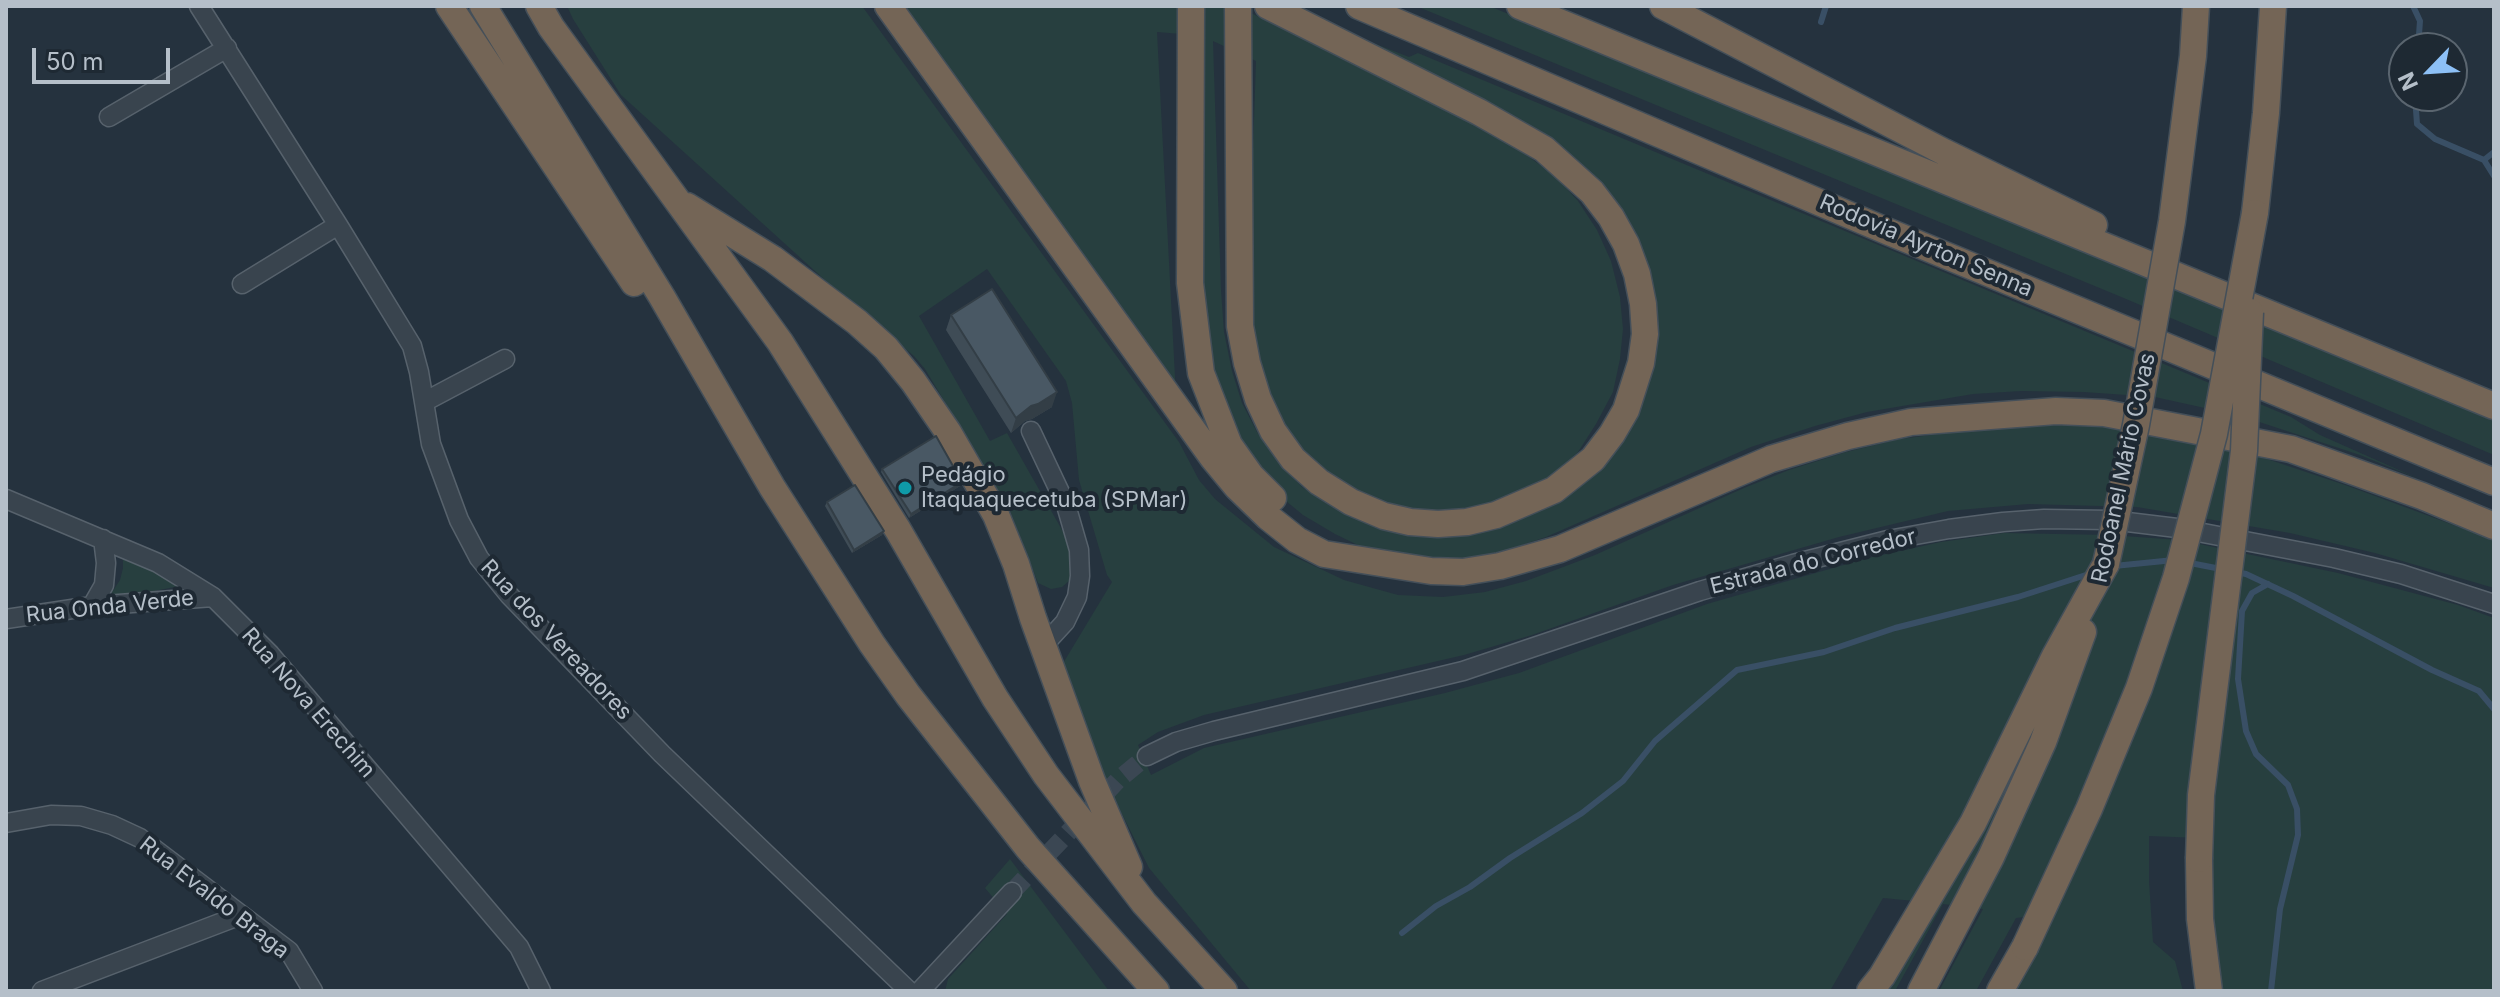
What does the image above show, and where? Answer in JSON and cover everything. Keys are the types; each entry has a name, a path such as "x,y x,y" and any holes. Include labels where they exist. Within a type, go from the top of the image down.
{"highway":[{"path":"449,6 908,695 1028,848 1156,991"},
{"path":"483,6 662,297 772,487"},
{"path":"539,6 780,342 898,530 995,698 1029,750 1144,903 1224,991"},
{"path":"557,6 567,31 625,128"},
{"path":"888,6 1213,458 1268,517 1297,540 1324,554 1431,571 1463,572 1500,566 1560,549 1771,459 1848,436 1911,422 2056,411 2104,413 2291,449 2422,496 2494,526"},
{"path":"1191,6 1190,283 1201,373 1229,445 1251,476 1278,504 1315,534 1369,560"},
{"path":"1238,6 1240,326 1258,399 1273,431 1293,459 1319,482 1351,502 1384,516 1410,522 1467,522 1496,515 1554,490 1593,459 1626,410 1641,363 1645,334 1637,274 1626,244 1611,217 1592,192 1544,149 1479,112 1268,6"},
{"name":"Rodovia Ayrton Senna","path":"1359,6 1889,232 2494,482"},
{"path":"1520,6 2494,406"},
{"path":"1663,6 1944,152 2309,330"},
{"name":"Rodoanel Mário Covas","path":"1921,991 1991,857 2043,742 2106,564 2136,425 2172,221 2193,56 2196,6"},
{"path":"2209,991 2200,919 2199,859 2204,767 2244,451 2255,213 2273,6"},
{"path":"675,199 773,259 845,313 886,348 948,432 996,515 1092,781 1144,903"},
{"path":"2000,991 2025,947 2089,809 2139,688 2176,578 2214,434 2255,213"},
{"path":"1870,991 1973,823 2055,656 2106,564"},
{"path":"1028,848 1058,897 1133,991"}],"street":[{"name":"Rua dos Vereadores","path":"199,6 412,346 431,444 459,520 479,558 509,595 662,754 909,991"},
{"path":"109,117 227,48"},
{"path":"242,284 338,225"},
{"path":"424,402 505,359"},
{"path":"1031,431 1066,505 1079,550 1077,597 1065,622 1043,646"},
{"name":"Rua Nova Erechim","path":"6,499 158,563 213,597 270,654 519,947 541,991"},
{"name":"Estrada do Corredor","path":"1147,756 1176,742 1214,731 1463,671 1700,591 1793,564 1888,540 2003,522 2111,520 2177,528 2401,574 2494,604"},
{"path":"92,606 104,585 106,563 103,539"},
{"name":"Rua Onda Verde","path":"6,619 92,606 213,597"},
{"name":"Rua Evaldo Braga","path":"6,823 51,815 81,816 140,838 289,951 313,991"},
{"path":"920,991 1012,892"},
{"path":"42,991 241,915"}],"green space":[{"path":"567,6 862,6 1179,442 1199,480 1215,499 1274,547 1344,580 1398,595 1443,597 1485,592 1526,581 1595,555 1789,470 1900,439 2016,424 2076,424 2192,439 2267,459 2348,486 2494,540 2494,588 2375,553 2290,533 2137,507 2028,504 1948,511 1839,537 1673,585 1532,635 1464,655 1204,715 1158,732 1138,745 1151,775 1204,748 1519,673 1707,604 1868,558 1941,542 2004,533 2180,540 2338,573 2458,605 2494,618 2494,991 2218,991 2200,838 2149,836 2153,942 2175,961 2183,991 2014,991 2048,914 2016,918 1976,991 1939,991 1983,909 1943,904 1895,991 1878,991 1936,903 1883,898 1830,991 1251,991 1149,868 1093,756 1062,665 1112,582 1107,575 1079,480 1072,403 1066,381 987,269 919,316 990,441 1007,433 1066,537 1073,563 1070,580 1062,587 1051,589 1038,583 1010,511 925,369 621,95"},
{"path":"897,6 1237,6 1480,128 1555,176 1578,201 1597,230 1611,261 1620,297 1623,329 1613,392 1578,452 1554,475 1528,490 1471,510 1435,514 1406,511 1378,501 1323,474 1304,456 1280,426 1252,357 1250,239 1256,61 1213,41 1221,290 1224,332 1232,371 1242,403 1277,461 1302,487 1332,507 1360,520 1421,535 1452,535 1482,530 1544,503 1594,457 1614,425 1629,393 1637,357 1639,328 1632,267 1615,227 1594,193 1566,161 1510,122 1345,32 1409,57 1418,53 2291,417 2320,435 2419,479 2360,455 2241,416 2155,397 2084,392 1973,394 1867,412 1751,447 1546,537 1507,550 1470,558 1432,560 1396,558 1366,549 1303,515 1275,492 1234,437 1209,372 1202,332 1194,35 1157,32 1176,396"},
{"path":"1416,6 1489,6 2298,339 2494,421 2494,455 2119,296"},
{"path":"123,554 185,585 107,600 120,580"},
{"path":"1010,859 1109,991 945,991 948,979 1007,914 985,888"}],"building":[{"path":"992,289 1057,392 1016,418 951,315"},
{"path":"936,436 962,482 911,514 882,469"},
{"path":"855,485 884,531 854,550 827,502"}],"waterway":[{"path":"1821,22 1826,6"},
{"path":"2413,6 2420,21 2419,32"},
{"path":"2416,112 2417,124 2435,139 2484,160 2494,176"},
{"path":"2484,160 2494,152"},
{"path":"2114,566 2174,560"},
{"path":"2185,562 2221,569"},
{"path":"2236,572 2293,596 2432,670 2479,691 2494,709"},
{"path":"1402,933 1436,906 1582,813 1623,781 1655,741 1737,670 1824,652 1895,628 2018,597 2092,573"},
{"path":"2268,584 2252,593 2242,611 2238,679 2246,731 2256,754 2288,785 2297,809 2298,835 2280,909 2271,991"}],"tunnel":[{"path":"1012,892 1118,780 1147,756"}],"place":[{"name":"Pedágio Itaquaquecetuba (SPMar)","path":"905,488"}]}
